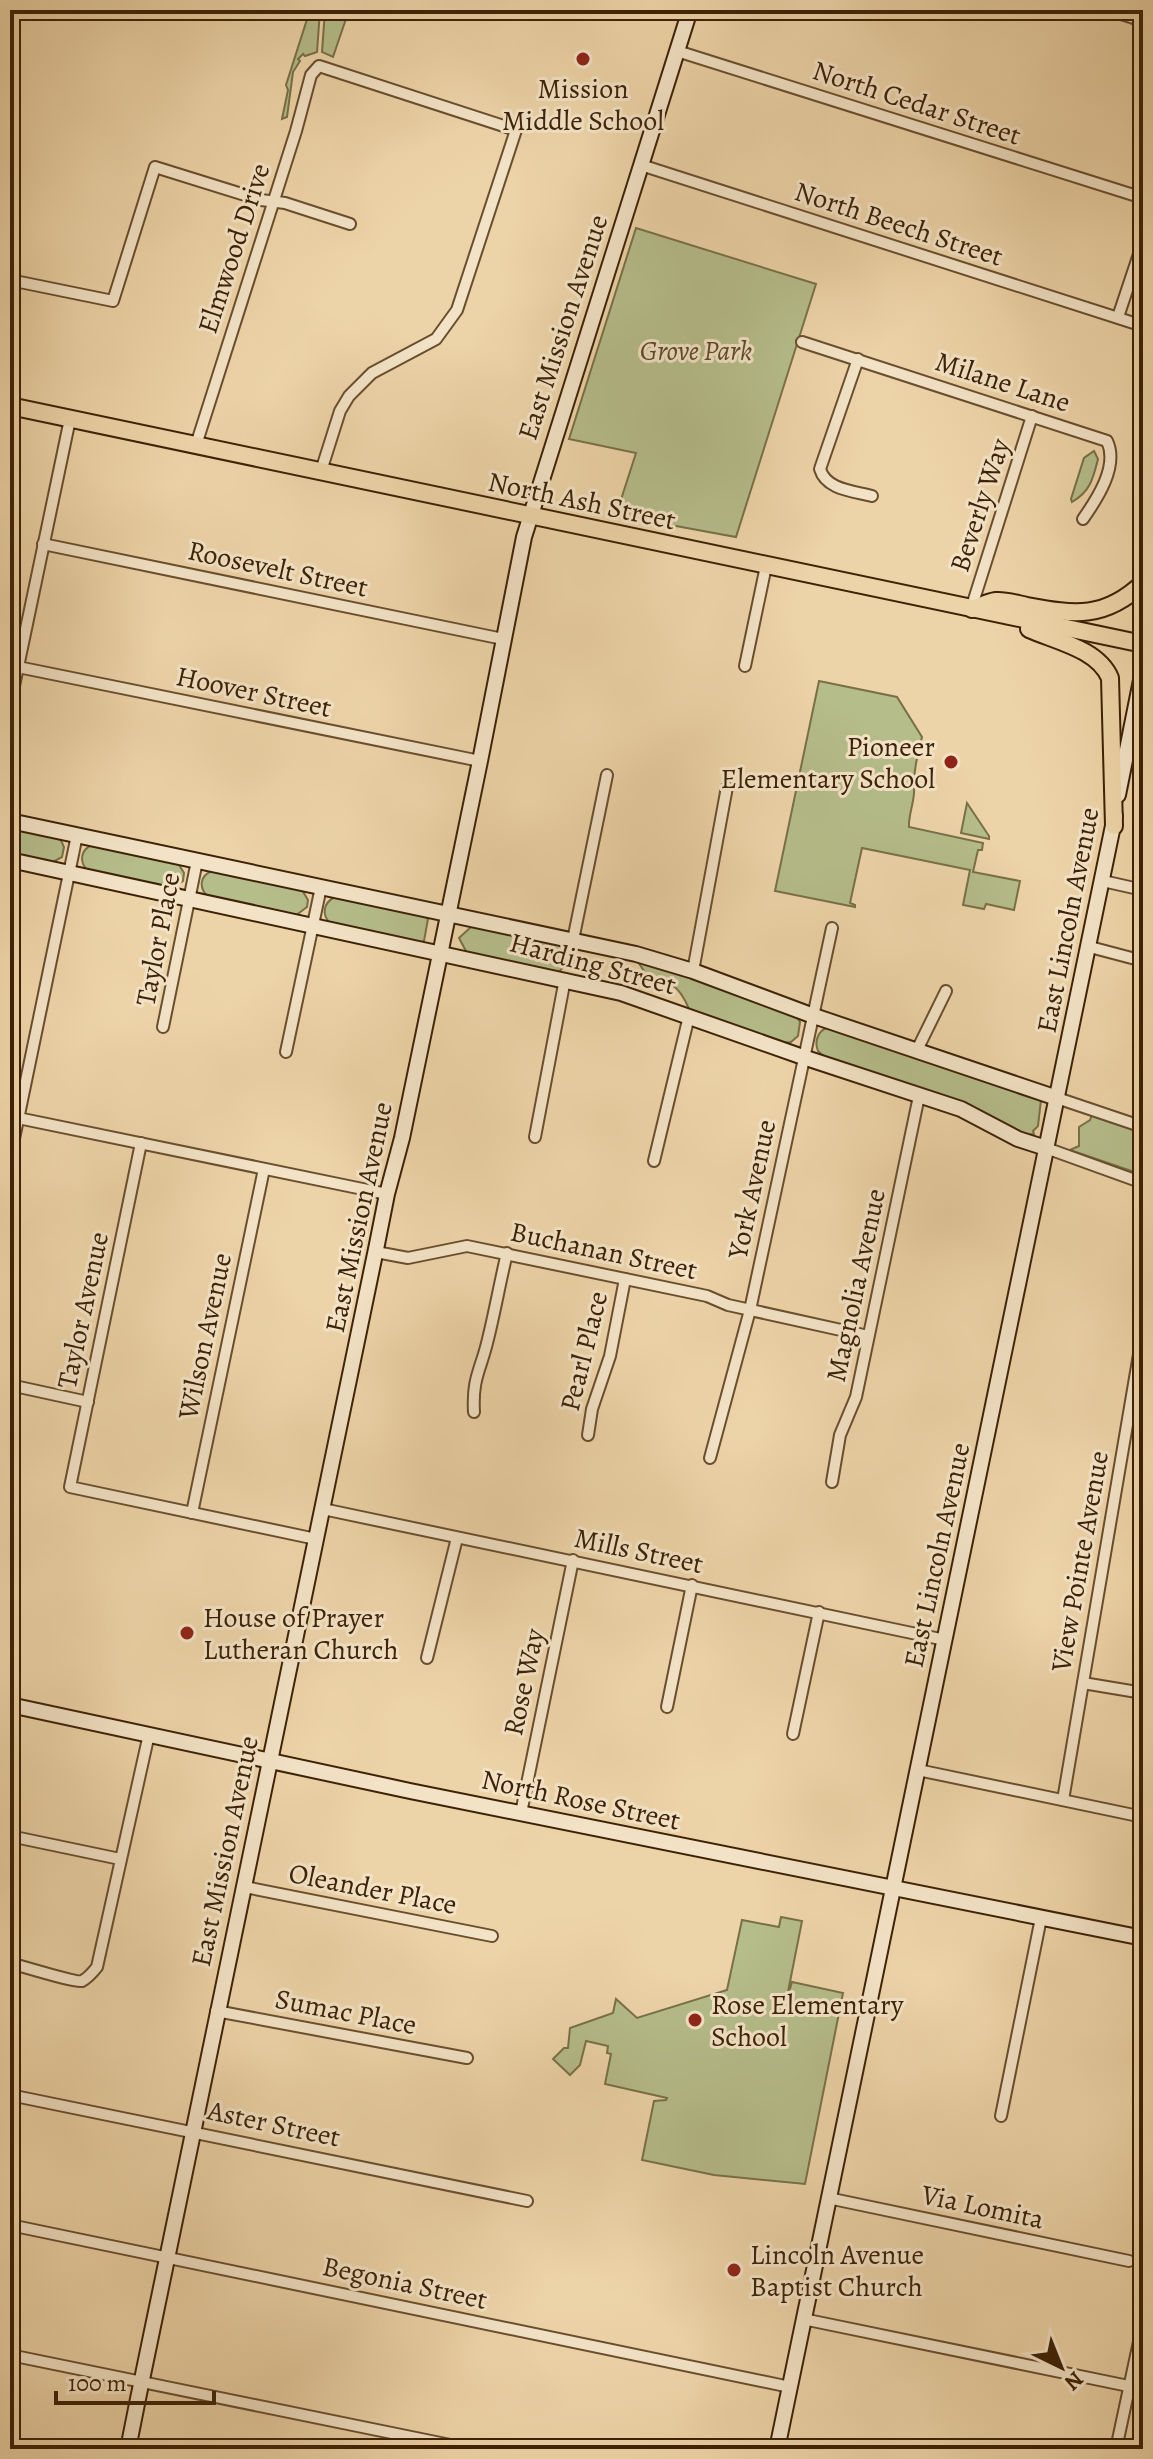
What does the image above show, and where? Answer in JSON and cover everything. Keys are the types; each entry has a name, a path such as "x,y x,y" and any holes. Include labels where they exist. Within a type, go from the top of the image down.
{"main road":[{"name":"East Mission Avenue","path":"128,2449 216,2011 245,1887 530,516 690,10"},
{"name":"North Ash Street","path":"10,406 1143,644"},
{"path":"971,609 997,601 1062,613 1081,613 1112,606 1143,583"},
{"path":"994,614 1092,656 1105,667 1110,678 1114,826"},
{"name":"East Lincoln Avenue","path":"777,2449 1090,947 1143,670"},
{"name":"Harding Street","path":"10,821 573,940 693,971 811,1015 1057,1098"},
{"name":"Harding Street","path":"10,860 621,993 961,1109 1018,1139 1046,1148"},
{"name":"North Rose Street","path":"10,1705 893,1890 1143,1938"}],"street":[{"path":"1109,10 1143,21"},
{"name":"North Cedar Street","path":"677,51 1143,198"},
{"name":"Elmwood Drive","path":"196,445 311,75 319,66 516,130 457,310 436,339 372,373 349,396 340,411 321,471"},
{"name":"North Beech Street","path":"641,165 1143,326"},
{"path":"10,280 113,301 155,167 350,224"},
{"path":"1118,317 1143,242"},
{"name":"Milane Lane","path":"802,342 1107,441 1110,460 1100,493 1083,519"},
{"path":"858,359 820,469 829,484 872,496"},
{"name":"Beverly Way","path":"971,609 1032,416"},
{"path":"10,705 70,419"},
{"name":"Roosevelt Street","path":"43,544 503,639"},
{"path":"745,666 766,566"},
{"name":"Hoover Street","path":"18,667 480,761"},
{"path":"573,940 607,775"},
{"path":"693,971 727,787"},
{"path":"10,1158 77,835"},
{"name":"Taylor Place","path":"163,1027 197,861"},
{"path":"1103,881 1143,890"},
{"path":"286,1052 321,887"},
{"name":"York Avenue","path":"710,1458 750,1310 832,928"},
{"path":"1090,947 1143,961"},
{"path":"535,1137 565,979"},
{"path":"917,1050 935,1007 946,991"},
{"path":"654,1161 689,1016"},
{"name":"Magnolia Avenue","path":"832,1482 840,1435 856,1397 919,1096"},
{"name":"Harding Street","path":"1057,1098 1143,1127"},
{"path":"18,1118 387,1194"},
{"name":"Taylor Avenue","path":"141,1143 70,1487 192,1513"},
{"name":"Harding Street","path":"1046,1148 1143,1183"},
{"name":"Wilson Avenue","path":"192,1513 264,1169"},
{"name":"Buchanan Street","path":"376,1252 408,1258 467,1246 707,1296 750,1310 868,1336"},
{"path":"474,1412 476,1372 487,1344 507,1253"},
{"name":"Pearl Place","path":"588,1435 592,1409 610,1356 625,1279"},
{"name":"View Pointe Avenue","path":"1063,1800 1143,1331"},
{"path":"10,1385 88,1402"},
{"name":"Mills Street","path":"323,1509 945,1640"},
{"path":"192,1513 316,1539"},
{"path":"427,1658 457,1538"},
{"name":"Rose Way","path":"521,1813 573,1560"},
{"path":"667,1707 692,1585"},
{"path":"793,1734 819,1612"},
{"path":"1083,1683 1143,1693"},
{"path":"10,1963 81,1981 97,1967 149,1734"},
{"path":"918,1770 1143,1817"},
{"path":"10,1836 120,1859"},
{"name":"Oleander Place","path":"245,1887 492,1936"},
{"path":"1001,2116 1041,1918"},
{"name":"Sumac Place","path":"216,2011 467,2058"},
{"name":"Aster Street","path":"10,2095 527,2201"},
{"name":"Via Lomita","path":"828,2198 1129,2261"},
{"name":"Begonia Street","path":"10,2225 790,2387"},
{"path":"803,2319 1143,2389"},
{"path":"1116,2449 1143,2323"},
{"path":"10,2355 470,2449"}],"green space":[{"path":"310,10 320,10 317,52 303,54 298,59 300,61 293,72 287,117 282,119 288,90 286,85"},
{"path":"325,10 349,10 333,57 322,52"},
{"name":"Grove Park","path":"636,228 816,284 736,537 616,515 636,453 569,439"},
{"path":"1094,451 1098,459 1092,479 1083,494 1072,502 1084,458"},
{"path":"819,681 897,697 922,737 909,827 983,843 982,850 978,850 973,872 1020,881 1014,910 986,904 984,909 963,905 970,870 862,848 850,903 855,907 775,891"},
{"path":"967,803 989,836 989,839 961,833"},
{"path":"10,826 60,838 64,847 62,857 51,863 10,855"},
{"path":"92,845 178,863 184,873 183,881 171,889 88,871 82,856"},
{"path":"212,871 302,890 308,900 307,907 295,916 208,897 202,882"},
{"path":"335,897 424,916 428,919 424,941 418,943 331,924 325,909"},
{"path":"472,926 568,946 567,951 576,961 559,972 467,953 459,938"},
{"path":"636,959 795,1014 800,1022 798,1036 791,1042 781,1043 689,1009 676,988 658,978 640,974 644,971"},
{"path":"828,1027 1041,1100 1038,1126 1034,1134 1024,1135 825,1057 818,1051 817,1040"},
{"path":"1092,1115 1143,1133 1143,1175 1070,1150 1079,1146 1079,1127"},
{"path":"781,1917 802,1921 786,2002 792,1982 843,1993 805,2184 714,2175 642,2160 654,2101 667,2098 605,2084 611,2054 607,2053 608,2046 586,2041 580,2065 570,2075 553,2059 568,2048 570,2028 613,2013 616,1999 637,2018 727,1990 742,1920 779,1927"}],"place":[{"name":"Mission Middle School","path":"583,59"},
{"name":"Pioneer Elementary School","path":"951,762"},
{"name":"House of Prayer Lutheran Church","path":"187,1633"},
{"name":"Rose Elementary School","path":"695,2020"},
{"name":"Lincoln Avenue Baptist Church","path":"734,2270"}]}
